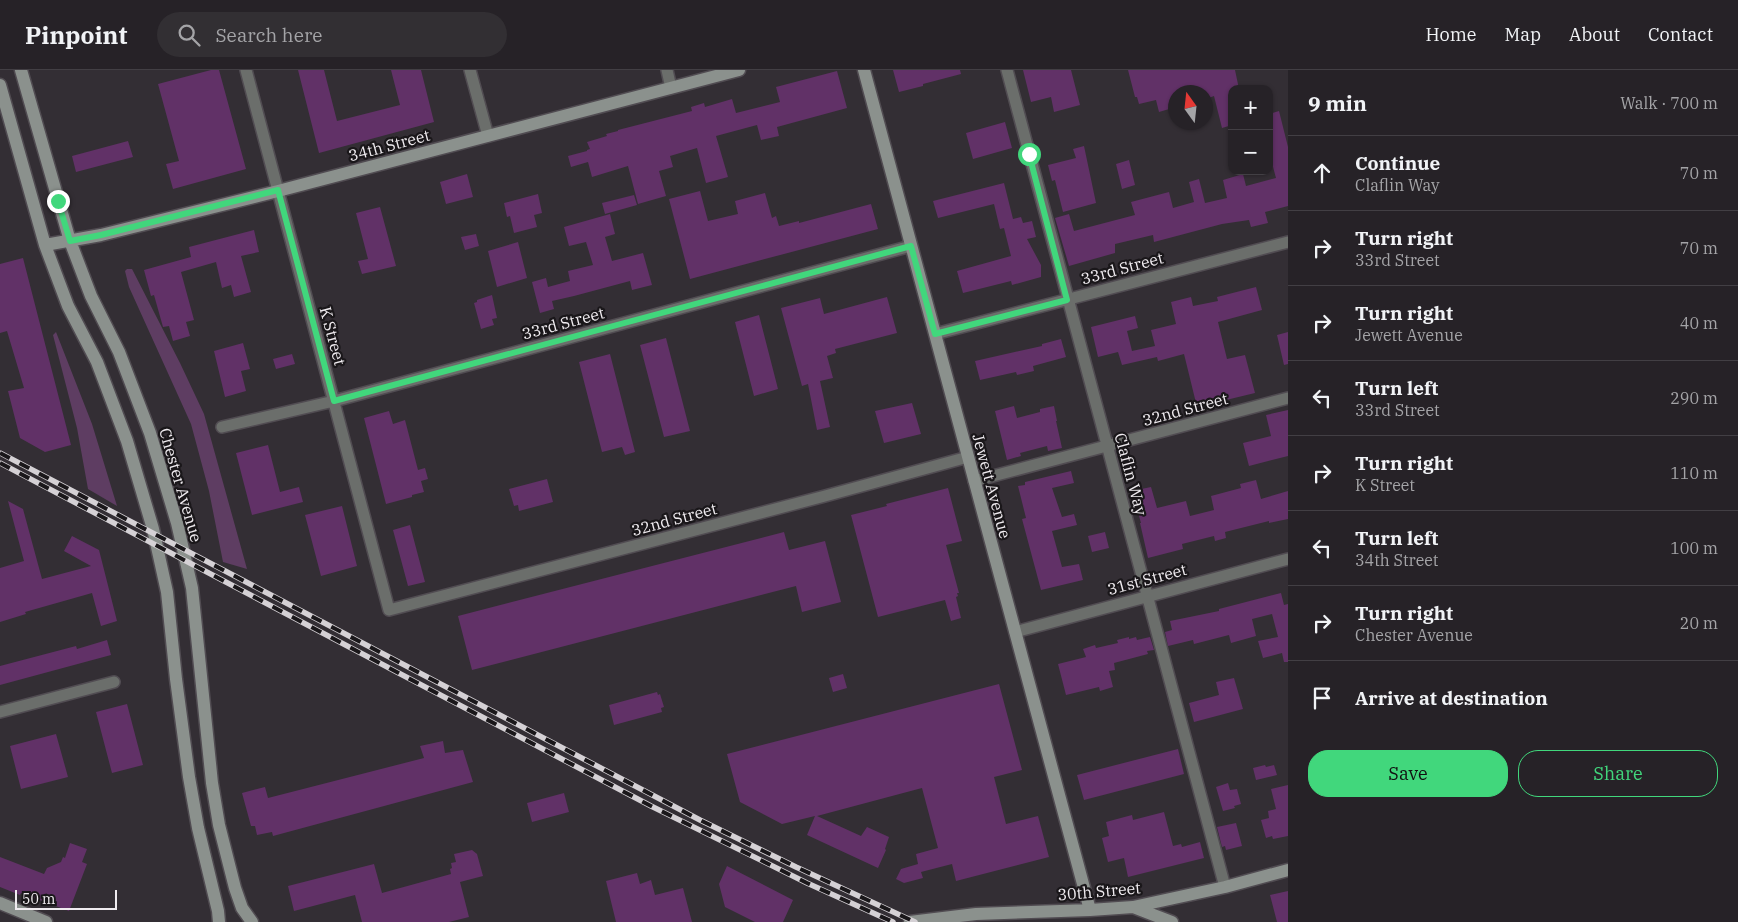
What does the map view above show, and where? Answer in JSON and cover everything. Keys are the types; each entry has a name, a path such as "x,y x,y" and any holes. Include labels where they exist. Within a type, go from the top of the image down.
{"street":[{"name":"Chester Avenue","path":"21,70 70,241 91,296 120,352 150,432 177,524 192,588 212,783 219,825 235,888 242,908 252,922"},
{"name":"K Street","path":"246,70 389,610"},
{"path":"470,70 488,136"},
{"path":"667,70 671,88"},
{"name":"34th Street","path":"45,245 101,235 739,70"},
{"name":"Jewett Avenue","path":"864,70 1090,910"},
{"name":"Claflin Way","path":"1007,70 1225,887"},
{"path":"0,85 45,245 68,306 97,362 127,441 153,529 167,592 189,778 219,922"},
{"name":"33rd Street","path":"935,334 1288,242"},
{"name":"33rd Street","path":"222,427 334,401 911,246"},
{"name":"32nd Street","path":"974,481 1288,398"},
{"name":"32nd Street","path":"389,610 968,458"},
{"name":"31st Street","path":"1015,632 1288,558"},
{"path":"0,712 114,682"},
{"name":"30th Street","path":"913,922 976,914 1133,907 1225,887 1288,870"},
{"path":"0,903 46,922"},
{"path":"1133,907 1172,922"}],"shaded area":[{"path":"132,269 204,414 247,569 223,562 209,491 191,424 129,287 125,271"},
{"path":"56,332 92,424 117,506 88,489 77,428 53,335"}],"building":[{"path":"211,70 219,70 246,169 173,189 166,164 179,161 158,84"},
{"path":"298,70 324,70 337,121 400,105 391,70 421,70 434,122 319,153"},
{"path":"893,70 960,70 961,74 899,92"},
{"path":"1023,70 1071,70 1080,105 1054,112 1051,97 1031,102"},
{"path":"1128,70 1235,70 1238,85 1228,85 1228,126 1222,128 1213,96 1213,85 1168,85 1168,109 1159,112 1156,100 1139,104 1137,97 1135,97"},
{"path":"837,71 847,108 777,127 779,136 761,140 757,125 716,136 728,177 706,183 697,148 670,156 673,167 659,171 666,196 638,204 628,166 592,177 588,162 571,167 568,156 587,151 590,149 587,142 607,136 606,134 692,111 691,107 704,103 705,107 732,99 736,113 780,102 776,87"},
{"path":"1279,111 1288,147 1288,206 1265,212 1268,223 1251,227 1249,220 1222,224 1154,242 1153,235 1115,244 1115,253 1069,266 1055,218 1069,214 1074,231 1135,215 1131,202 1169,192 1173,208 1194,202 1189,182 1199,179 1205,203 1227,198 1223,180 1243,175 1246,186 1276,178 1273,167 1273,113"},
{"path":"1005,122 1012,148 973,159 966,133"},
{"path":"128,141 133,157 76,172 72,156"},
{"path":"1084,146 1096,203 1063,212 1055,180 1052,181 1048,165 1076,158 1073,149"},
{"path":"1129,160 1135,185 1122,189 1116,164"},
{"path":"467,174 473,197 446,204 440,182"},
{"path":"1004,183 1013,219 1021,217 1023,223 1032,221 1036,237 1027,239 1041,265 1041,277 1012,285 1011,281 963,293 957,271 1011,256 1004,228 1000,229 994,204 938,218 933,201"},
{"path":"700,191 708,221 738,214 735,201 765,193 772,218 776,216 779,226 799,221 799,223 871,204 878,229 690,279 669,199"},
{"path":"538,194 542,213 534,215 537,227 514,233 510,216 507,217 504,203"},
{"path":"634,195 637,205 605,214 602,203"},
{"path":"380,207 396,266 362,274 358,261 368,259 356,213"},
{"path":"610,214 615,234 605,237 612,261 643,253 652,285 632,290 630,281 552,301 554,309 540,313 532,282 546,278 548,287 570,281 568,271 593,265 586,242 569,246 564,227"},
{"path":"254,230 259,252 241,256 251,292 234,297 231,285 222,288 216,262 181,272 194,320 186,322 190,336 173,341 169,326 163,327 154,295 151,296 144,270 191,257 189,247"},
{"path":"476,234 479,246 465,250 461,237"},
{"path":"518,242 527,278 497,287 488,251"},
{"path":"23,258 71,445 45,452 20,438 8,391 24,388 7,331 0,333 0,264"},
{"path":"1256,287 1262,310 1218,322 1227,359 1245,355 1255,393 1197,407 1184,354 1158,361 1157,357 1122,365 1118,352 1098,357 1091,327 1135,316 1138,328 1127,331 1132,351 1155,346 1151,330 1176,324 1171,302 1191,297 1193,306 1218,301 1217,297"},
{"path":"492,295 497,318 492,319 494,325 481,329 474,303 477,300"},
{"path":"887,297 897,333 835,349 836,353 827,356 833,378 820,381 830,427 817,430 808,384 802,386 781,308 820,298 824,314"},
{"path":"759,315 778,389 754,396 735,322"},
{"path":"1288,332 1288,364 1284,365 1277,335"},
{"path":"666,338 690,431 664,437 640,345"},
{"path":"1061,339 1066,357 1033,366 1034,371 1017,375 1016,372 980,380 975,361 1042,346 1042,344"},
{"path":"243,343 250,369 241,371 246,391 225,397 214,351"},
{"path":"292,354 295,364 276,369 273,359"},
{"path":"610,354 635,452 625,455 622,447 602,452 579,362"},
{"path":"912,403 921,434 884,443 875,411"},
{"path":"1014,406 1017,418 1054,406 1062,448 1048,451 1047,446 1020,453 1021,456 1007,460 995,411"},
{"path":"1288,410 1288,456 1249,466 1243,443 1271,436 1266,415"},
{"path":"389,411 393,424 405,420 418,470 425,468 428,479 421,481 424,492 386,504 364,418"},
{"path":"268,445 280,492 299,487 303,502 252,515 236,453"},
{"path":"1071,471 1074,483 1052,488 1062,517 1074,514 1077,525 1052,531 1062,567 1079,564 1083,580 1041,590 1022,519 1026,518 1018,486 1025,485 1025,482"},
{"path":"547,479 553,502 519,511 518,505 514,506 509,489"},
{"path":"1256,480 1261,499 1288,491 1288,519 1269,523 1269,521 1225,532 1226,538 1215,541 1214,536 1182,544 1183,549 1148,558 1132,491 1151,487 1157,508 1186,501 1190,516 1214,510 1211,496 1241,488 1240,484"},
{"path":"948,488 962,541 946,545 959,593 957,593 958,596 956,597 961,618 951,621 945,600 878,617 851,515"},
{"path":"8,501 23,509 42,579 91,566 64,551 72,536 99,550 117,621 101,626 92,593 25,612 26,614 0,622 0,568 24,561"},
{"path":"342,506 357,566 321,576 305,515"},
{"path":"410,525 425,582 408,586 393,530"},
{"path":"784,532 789,550 825,541 841,602 802,612 796,586 472,670 458,616"},
{"path":"1105,532 1109,548 1092,552 1088,536"},
{"path":"1281,593 1284,605 1288,604 1288,662 1284,662 1282,653 1263,658 1258,641 1278,637 1272,614 1252,619 1256,636 1231,643 1229,635 1194,644 1193,640 1168,646 1165,632 1172,630 1170,621 1219,611 1219,609"},
{"path":"1129,637 1129,639 1136,637 1137,640 1150,637 1154,650 1147,651 1148,654 1114,663 1115,670 1109,671 1113,687 1100,691 1099,687 1066,695 1058,664 1086,657 1083,649 1095,645 1096,648 1118,643 1117,640"},
{"path":"107,640 111,655 0,685 0,666 76,646 77,649"},
{"path":"843,674 847,688 833,692 829,678"},
{"path":"1234,678 1243,709 1194,722 1189,703 1219,695 1216,682"},
{"path":"999,684 1022,770 994,777 1006,824 1038,816 1049,857 956,881 952,864 921,872 923,878 904,883 896,879 901,869 918,864 916,854 938,848 922,788 817,816 861,836 867,827 889,837 886,850 878,868 807,835 815,816 782,824 740,802 727,754"},
{"path":"657,692 658,695 660,694 664,707 661,708 662,712 614,725 609,705"},
{"path":"127,704 143,765 112,773 96,712"},
{"path":"56,734 68,777 21,789 10,746"},
{"path":"443,741 445,753 463,750 473,782 273,836 272,832 257,835 255,826 251,826 242,793 265,787 268,798 424,758 420,746"},
{"path":"1178,749 1184,774 1084,800 1077,775"},
{"path":"1265,765 1266,767 1274,765 1277,775 1256,780 1253,768"},
{"path":"1228,783 1230,790 1237,789 1241,804 1234,806 1235,808 1223,811 1216,787"},
{"path":"1288,785 1288,836 1273,839 1272,836 1266,838 1261,820 1269,818 1268,811 1276,809 1271,789"},
{"path":"564,793 569,812 532,822 527,803"},
{"path":"1164,812 1173,846 1181,844 1182,847 1200,842 1204,858 1128,877 1124,858 1108,862 1102,838 1109,836 1106,822 1132,815 1133,820"},
{"path":"1236,823 1242,846 1226,850 1225,846 1222,847 1217,827"},
{"path":"70,843 87,849 82,862 87,864 69,911 0,887 0,857 44,874 47,868 61,862 63,857 65,858"},
{"path":"472,850 477,854 483,876 460,882 469,917 449,922 362,922 355,895 294,911 288,886 374,864 382,893 451,874 451,863 456,862 454,854"},
{"path":"727,866 793,900 783,922 755,922 725,907 719,884"},
{"path":"637,873 640,884 651,880 655,895 683,888 692,922 616,922 606,881"},
{"path":"1288,891 1288,922 1277,922 1270,895"}],"railway":[{"path":"0,453 700,820 915,922"},
{"path":"0,463 651,806 807,883 893,922"}],"route":[{"path":"58,201 70,241 101,235 278,190 334,401 911,246 935,334 1067,300 1029,154"}]}
